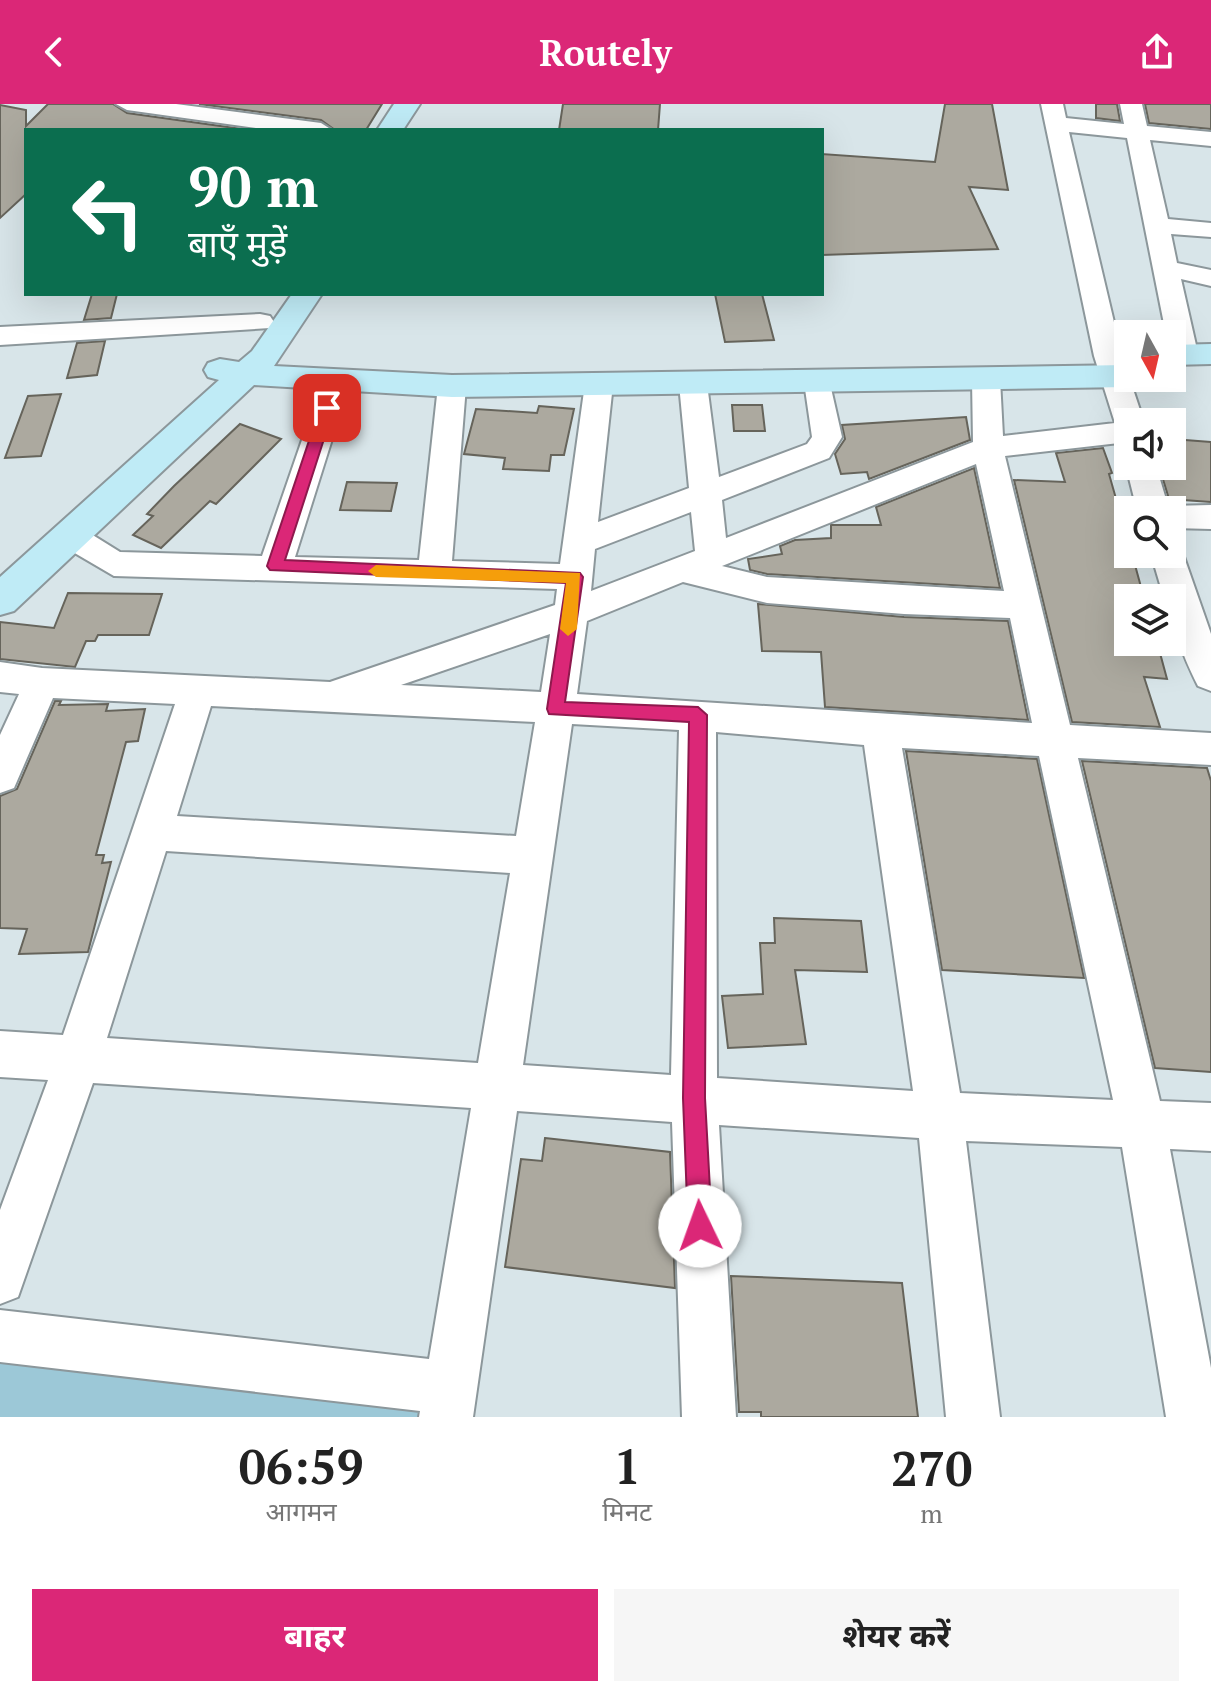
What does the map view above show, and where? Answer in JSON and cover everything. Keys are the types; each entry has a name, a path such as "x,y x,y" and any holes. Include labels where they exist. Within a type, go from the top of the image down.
{"main road":[{"path":"391,128 407,104"},
{"path":"412,128 427,104"},
{"path":"0,562 242,364 260,322 280,296"},
{"path":"0,600 72,537 305,296"},
{"path":"1186,361 1211,375"},
{"path":"242,364 1114,366"},
{"path":"242,364 336,382 452,386 986,379 1114,367"}],"street":[{"path":"127,104 306,128"},
{"path":"1131,104 1177,320"},
{"path":"1114,343 1053,114 1137,132 1211,139"},
{"path":"1157,226 1211,230"},
{"path":"1166,268 1211,278"},
{"path":"0,336 260,322"},
{"path":"986,379 988,448 1142,1123 1193,1417"},
{"path":"275,566 336,382"},
{"path":"324,697 574,578 702,493 818,451 825,445 827,437 818,382"},
{"path":"0,1336 448,1402 555,709 599,384"},
{"path":"693,384 702,493 712,556"},
{"path":"434,574 452,386"},
{"path":"72,537 114,564 275,566 574,578 680,569 988,448 1114,434"},
{"path":"1186,516 1211,517"},
{"path":"1174,568 1198,616 1211,676"},
{"path":"680,569 767,590 904,601 1025,605"},
{"path":"0,677 42,683 698,715 881,731 1211,749"},
{"path":"0,776 42,683"},
{"path":"0,1279 78,1059 198,690"},
{"path":"698,715 694,1098 709,1417"},
{"path":"881,731 940,1116 973,1417"},
{"path":"152,832 532,856"},
{"path":"0,1054 496,1084 940,1116 1211,1127"}],"shaded area":[{"path":"0,1336 450,1388 446,1417 0,1417"}],"building":[{"path":"48,104 113,104 127,113 235,128 24,128 24,196 0,218 0,105 26,110 26,126"},
{"path":"199,104 382,104 367,128 332,128 321,120"},
{"path":"563,104 660,104 658,128 559,128"},
{"path":"945,104 992,104 1008,190 969,187 998,249 824,255 824,154 935,162"},
{"path":"1096,104 1117,104 1120,121 1096,118"},
{"path":"1145,104 1211,104 1211,129 1149,123"},
{"path":"91,296 116,296 111,318 84,320"},
{"path":"715,296 763,296 774,340 725,342"},
{"path":"105,341 97,375 67,378 77,343"},
{"path":"61,394 41,456 5,458 28,396"},
{"path":"732,405 762,405 765,431 734,431"},
{"path":"539,406 574,409 564,455 551,455 549,471 503,469 505,458 464,454 476,409 537,413"},
{"path":"966,417 970,440 869,479 867,472 841,474 835,454 845,439 842,425"},
{"path":"240,424 281,439 216,504 210,501 161,548 133,535 153,516 147,514"},
{"path":"1186,440 1211,442 1211,502 1186,500 1186,496 1168,496 1163,480 1186,480"},
{"path":"1103,448 1112,473 1109,474 1115,496 1114,568 1136,568 1140,584 1114,584 1114,656 1161,656 1167,679 1144,677 1160,727 1072,722 1014,480 1065,482 1056,453"},
{"path":"974,468 1000,588 767,574 750,570 748,559 782,554 780,546 795,540 831,538 831,525 881,525 876,507"},
{"path":"347,482 397,483 391,511 340,510"},
{"path":"68,593 162,594 149,635 98,635 95,641 86,641 75,667 0,659 0,622 54,628"},
{"path":"758,604 904,617 1008,621 1028,720 825,707 821,652 762,651"},
{"path":"55,701 61,701 59,705 108,704 106,711 145,709 138,741 126,742 96,855 104,855 102,863 111,862 88,952 19,954 27,929 0,928 0,796 17,789"},
{"path":"906,751 1037,759 1084,978 942,970"},
{"path":"1082,761 1207,768 1211,781 1211,1072 1155,1068"},
{"path":"774,918 861,921 867,972 795,970 806,1044 728,1048 722,996 763,994 760,943 775,943"},
{"path":"545,1138 670,1152 675,1288 505,1267 521,1159 542,1161"},
{"path":"731,1276 902,1283 918,1417 761,1417 761,1412 739,1412"}],"slow traffic":[{"path":"376,571 575,577 568,629"}],"route":[{"path":"327,408 275,566 480,576 575,577 555,709 698,715 694,1098 700,1226"}]}
